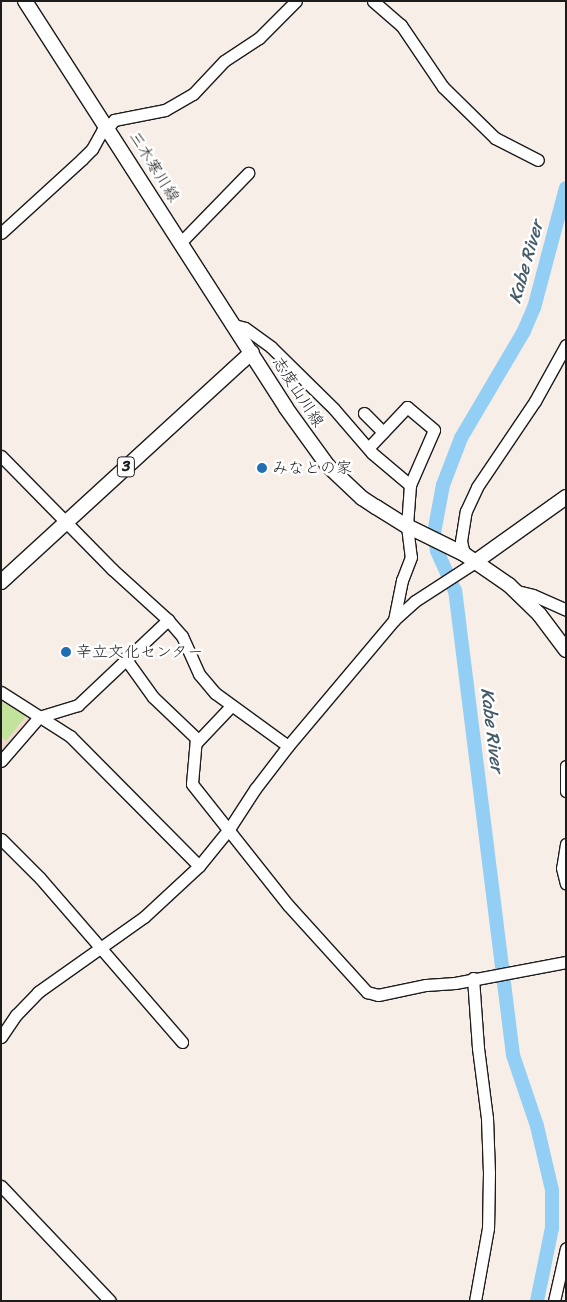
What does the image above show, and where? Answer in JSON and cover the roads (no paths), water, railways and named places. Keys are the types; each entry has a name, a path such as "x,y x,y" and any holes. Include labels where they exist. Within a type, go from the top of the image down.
{"main road":[{"name":"三木寒川線","path":"25,1 252,352"},
{"name":"志度山川線","path":"1,582 252,352 286,408 328,466 362,498 409,527 467,556"},
{"path":"566,497 467,556 517,591 551,628 566,650"}],"street":[{"path":"1,232 92,150 102,131 108,128 114,120 165,110 193,94 224,61 258,38 296,1"},
{"path":"373,1 401,25 443,86 495,138 538,160"},
{"path":"180,243 248,173"},
{"path":"234,325 245,328 271,347 334,409 372,453 410,485"},
{"path":"1,1037 16,1015 38,992 144,917 199,866 229,829 255,789 288,746 394,620 425,594 462,571 467,556 462,541 466,511 477,487 535,401 566,345"},
{"path":"372,444 407,407 434,430 410,485 409,527 411,557 402,580 394,620"},
{"path":"364,414 383,432"},
{"path":"1,456 66,523 168,620 182,636 199,674 215,693 288,746"},
{"path":"517,591 566,610"},
{"path":"1,760 39,717 78,705 125,658 168,620"},
{"path":"125,658 153,697 196,738 192,784 288,905 329,953 367,992 378,995 566,962"},
{"path":"1,692 70,736 199,866"},
{"path":"196,742 232,706"},
{"path":"566,766 566,791"},
{"path":"1,839 40,878 182,1042"},
{"path":"566,844 562,868 566,884"},
{"path":"475,1301 488,1228 489,1173 487,1118 478,1048 476,978"},
{"path":"4,1192 110,1301"},
{"path":"554,1301 566,1248"}],"waterway":[{"name":"Kabe River","path":"537,1301 552,1228 552,1190 537,1126 513,1055 455,591 437,551 434,533 443,485 461,438 524,331 534,308 566,188"}],"place":[{"name":"みなとの家","path":"262,468"},
{"name":"辛立文化センター","path":"66,652"}]}
